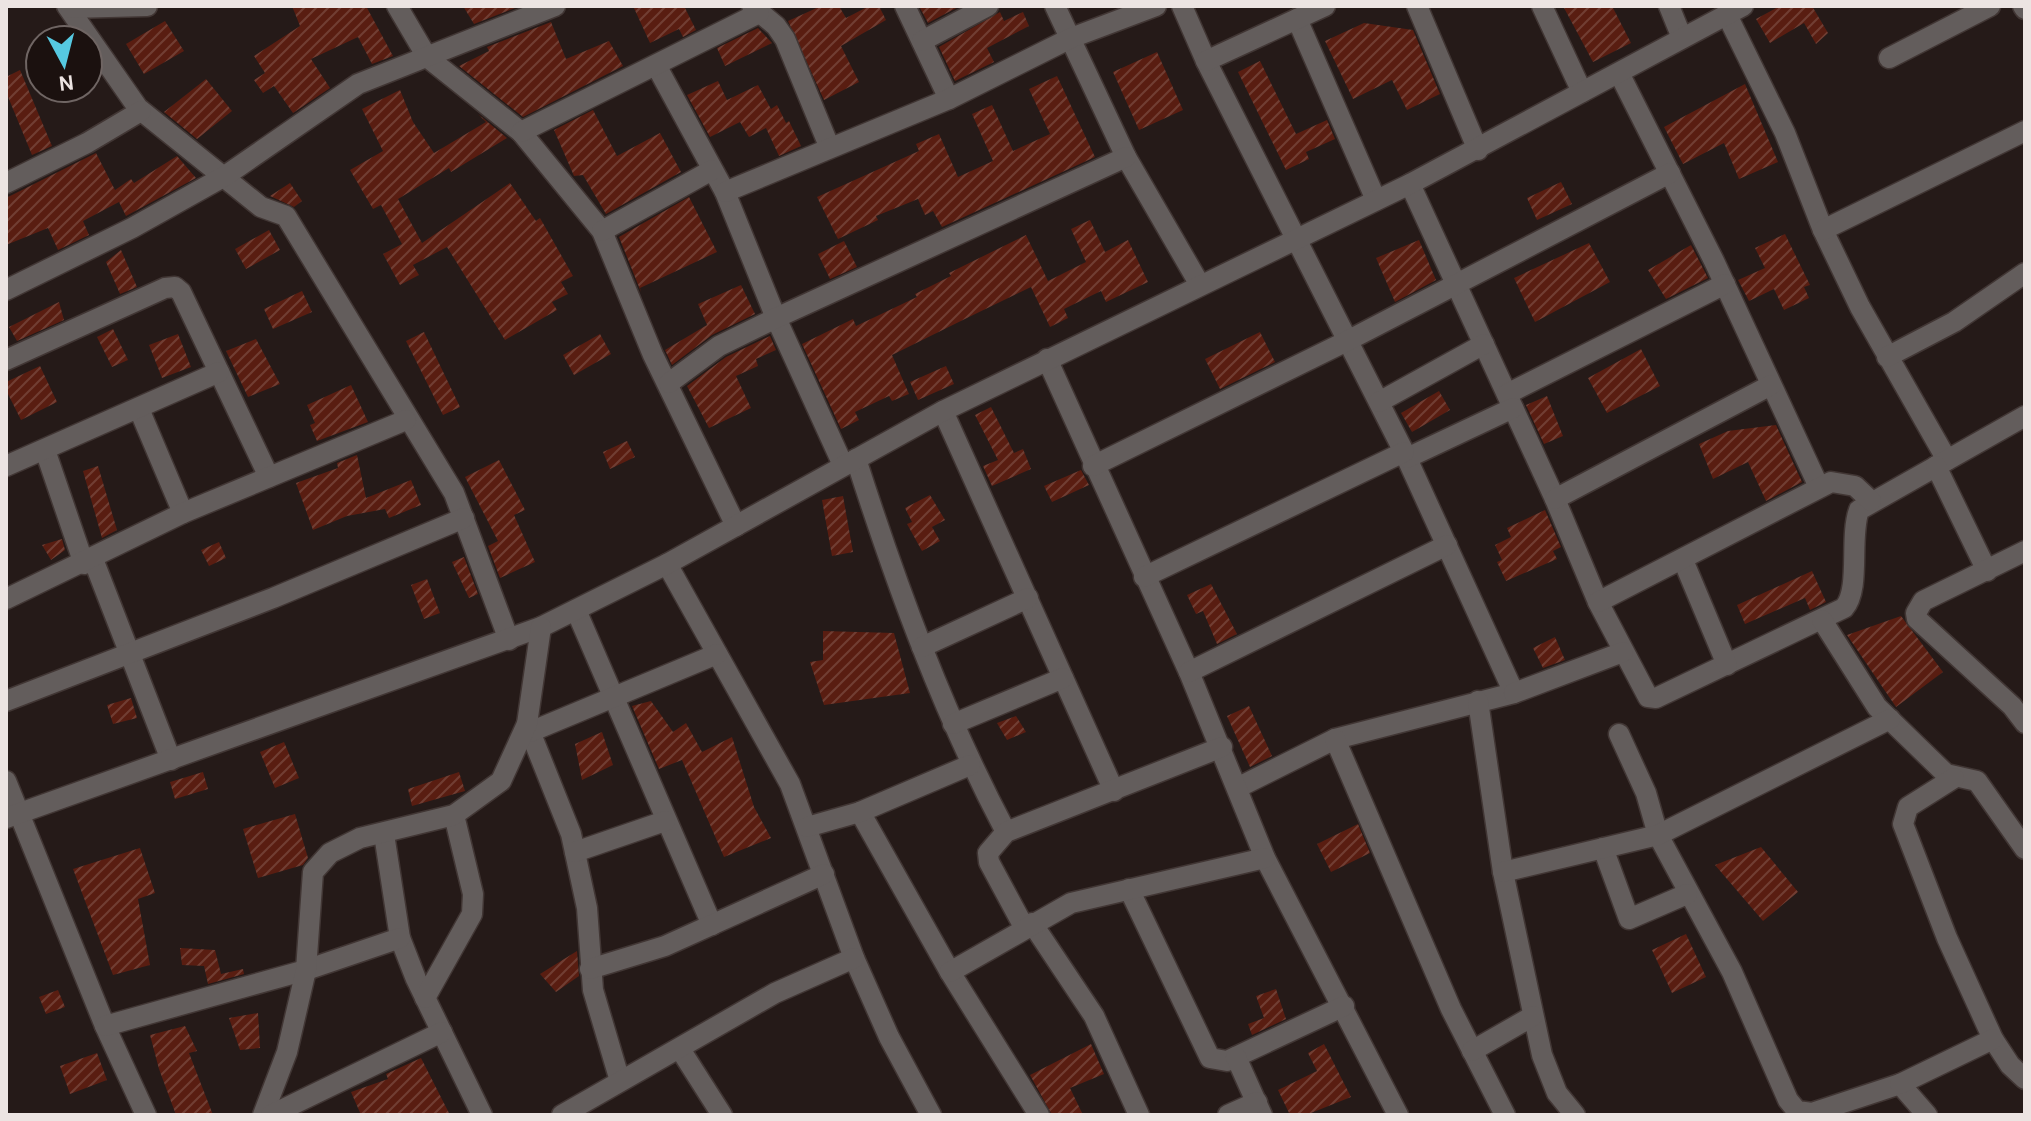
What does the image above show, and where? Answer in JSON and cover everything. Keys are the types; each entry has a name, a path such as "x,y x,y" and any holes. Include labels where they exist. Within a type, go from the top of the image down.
{"street":[{"path":"69,7 147,6"},
{"path":"397,6 427,57 521,132 602,231 653,355 736,526"},
{"path":"6,290 132,228 225,176 358,84 555,6"},
{"path":"905,6 949,99"},
{"path":"922,41 988,6"},
{"path":"1055,6 1126,157 1200,285"},
{"path":"725,192 829,146 949,99 1071,38 1156,6"},
{"path":"1182,6 1206,61 1405,455 1514,693"},
{"path":"1417,6 1478,150"},
{"path":"1542,6 1582,92"},
{"path":"1669,6 1682,38"},
{"path":"1889,58 1990,6"},
{"path":"69,7 115,79 141,111 162,131 225,176 261,207 286,216 406,420 454,493 509,640"},
{"path":"521,132 656,65 755,10 776,26 785,39 829,146"},
{"path":"12,816 541,627 667,564 943,411 1478,150 1735,10 1823,230 1941,463 1987,571"},
{"path":"1206,61 1310,11 1376,200"},
{"path":"656,65 725,192 776,318 849,462 970,765 1006,832"},
{"path":"1619,73 1725,284 1819,487"},
{"path":"6,183 87,143 141,111"},
{"path":"1823,230 2025,131"},
{"path":"669,383 719,346 1126,157"},
{"path":"602,231 712,170"},
{"path":"1093,466 1349,340 1670,173"},
{"path":"1410,184 1555,499 1598,602 1641,689 1648,697 1656,698 1727,665 1822,620 1850,602 1853,527 1859,510 2025,416"},
{"path":"1887,357 1954,322 2025,273"},
{"path":"1144,577 1405,455 1725,284"},
{"path":"6,360 165,288 175,287 181,292 269,477"},
{"path":"1379,402 1484,344"},
{"path":"1047,359 1222,747 1265,858 1312,952 1344,1006 1395,1114"},
{"path":"6,466 219,372"},
{"path":"1555,499 1771,385"},
{"path":"139,409 183,513"},
{"path":"943,411 1114,791"},
{"path":"6,599 183,513 406,420"},
{"path":"45,450 171,760"},
{"path":"1598,602 1819,487 1841,481 1855,486 1871,501"},
{"path":"6,701 464,518"},
{"path":"1189,672 1447,545"},
{"path":"2025,551 1923,601 1917,607 1917,619 2018,702 2025,723"},
{"path":"1683,560 1727,665"},
{"path":"667,564 790,784 854,958 889,1037 931,1115"},
{"path":"922,647 1028,598"},
{"path":"576,610 712,925"},
{"path":"1822,620 1863,688 1890,719 1954,778 1977,781 2025,849"},
{"path":"263,1115 287,1052 306,970 313,872 330,853 360,838 454,815 501,781 528,728 541,627"},
{"path":"1239,787 1335,739 1514,693 1623,652"},
{"path":"528,728 572,717 612,695 717,654"},
{"path":"953,724 1063,678"},
{"path":"1478,701 1503,872 1533,1016 1548,1076 1575,1115"},
{"path":"1503,872 1658,835 1890,719"},
{"path":"528,728 575,852 587,908 590,969 620,1081"},
{"path":"1619,734 1646,793 1658,835 1687,894 1732,972 1788,1100 1797,1111 1812,1113 1900,1084 1993,1039"},
{"path":"1335,739 1436,975 1505,1115"},
{"path":"1139,1115 1094,1016 1028,925 988,857 1006,832 1222,747"},
{"path":"807,827 860,812 970,765"},
{"path":"1954,778 1908,807 1903,824 1922,878 1993,1039 2010,1065 2025,1079"},
{"path":"6,781 12,816 146,1115"},
{"path":"860,812 950,972 1039,1115"},
{"path":"425,998 472,914 473,894 454,815"},
{"path":"575,852 665,821"},
{"path":"384,834 400,938 425,998 482,1115"},
{"path":"1603,848 1629,919 1687,894"},
{"path":"950,972 1071,903 1265,858"},
{"path":"590,969 665,946 824,874"},
{"path":"1129,889 1205,1052 1219,1061 1236,1057 1344,1006"},
{"path":"105,1026 306,970 400,938"},
{"path":"562,1115 775,993 854,958"},
{"path":"1472,1051 1533,1016"},
{"path":"271,1115 442,1032"},
{"path":"680,1049 722,1115"},
{"path":"1228,1115 1259,1108 1236,1057"},
{"path":"1900,1084 1927,1115"}],"building":[{"path":"292,6 366,6 393,56 372,64 358,37 311,59 330,88 293,113 274,86 263,93 254,80 265,73 254,56 300,26"},
{"path":"463,6 520,6 474,24"},
{"path":"633,6 684,6 696,30 683,37 679,29 650,43"},
{"path":"821,6 839,6 846,18 869,6 879,6 886,20 841,46 859,82 824,100 788,21"},
{"path":"919,6 960,6 928,23"},
{"path":"1563,6 1612,6 1631,43 1593,62"},
{"path":"1780,6 1812,6 1828,33 1816,44 1804,23 1770,43 1756,19"},
{"path":"1000,12 1004,21 1023,12 1029,26 987,48 994,62 955,81 939,47"},
{"path":"165,21 184,51 144,74 126,44"},
{"path":"551,22 566,59 609,41 623,66 523,117 459,66 489,51 487,47"},
{"path":"1364,23 1413,30 1440,94 1407,110 1392,80 1353,99 1325,41"},
{"path":"758,28 772,43 725,66 717,48"},
{"path":"1157,52 1183,110 1139,130 1113,72"},
{"path":"1260,61 1296,134 1327,120 1335,139 1306,152 1309,159 1286,170 1238,72"},
{"path":"20,70 24,80 24,104 34,104 52,146 32,155 6,92 6,77"},
{"path":"1057,76 1095,157 942,227 933,211 925,215 918,199 876,216 878,220 838,239 817,197 919,151 916,144 939,134 958,177 993,161 972,114 992,105 1013,151 1050,134 1029,89"},
{"path":"206,79 232,111 197,139 164,112"},
{"path":"718,81 727,100 758,85 771,109 777,105 786,123 789,121 801,146 779,156 766,128 749,137 740,122 710,137 687,95"},
{"path":"1745,84 1778,162 1739,179 1724,143 1683,164 1664,127"},
{"path":"400,90 413,122 434,153 486,122 478,114 507,138 398,199 422,243 510,183 536,221 540,218 573,276 561,282 568,294 552,302 557,310 505,340 447,247 413,265 419,275 400,285 383,254 402,244 381,205 373,209 350,170 383,151 362,109"},
{"path":"593,110 617,156 660,133 681,172 606,214 583,175 574,176 554,130"},
{"path":"96,153 115,190 131,179 134,183 177,156 196,178 126,216 119,202 83,221 89,235 58,250 48,228 6,245 6,198"},
{"path":"1561,182 1572,204 1537,220 1527,198"},
{"path":"290,183 302,201 294,207 270,196"},
{"path":"689,197 717,252 640,288 641,292 619,237"},
{"path":"1090,220 1105,252 1128,240 1148,282 1106,302 1101,291 1064,309 1068,318 1050,327 1031,287 892,355 909,394 892,401 889,396 855,412 859,420 841,429 802,344 853,319 856,326 917,297 915,294 951,276 949,273 1026,235 1048,281 1086,262 1071,229"},
{"path":"269,230 280,250 246,269 235,249"},
{"path":"1785,234 1810,285 1804,287 1809,298 1784,310 1774,289 1749,301 1738,280 1765,268 1755,248"},
{"path":"1419,240 1436,280 1395,302 1376,258"},
{"path":"844,241 857,267 830,279 818,254"},
{"path":"1589,243 1610,282 1535,322 1514,278"},
{"path":"1691,245 1708,278 1666,299 1648,270"},
{"path":"121,250 137,287 120,294 106,262"},
{"path":"741,285 755,314 712,335 672,365 665,350 707,325 698,304"},
{"path":"302,291 312,312 273,329 264,309"},
{"path":"59,302 64,320 17,341 9,327"},
{"path":"113,329 128,360 112,367 97,337"},
{"path":"424,332 460,407 443,415 406,341"},
{"path":"1260,332 1275,362 1220,389 1205,359"},
{"path":"178,334 191,367 162,378 149,345"},
{"path":"600,334 611,354 574,375 563,355"},
{"path":"770,336 776,350 756,359 758,366 736,376 751,408 709,428 687,386 726,357"},
{"path":"256,339 280,384 248,397 226,351"},
{"path":"1641,349 1660,386 1607,413 1588,378"},
{"path":"40,366 57,402 21,420 6,390 6,382"},
{"path":"946,366 954,384 918,400 910,382"},
{"path":"351,385 368,422 317,441 310,425 315,423 307,405"},
{"path":"1439,391 1450,410 1412,432 1401,413"},
{"path":"1547,396 1563,436 1544,444 1526,405"},
{"path":"991,407 1014,453 1023,449 1031,469 992,486 983,466 998,460 975,415"},
{"path":"1776,425 1802,482 1766,501 1748,462 1713,479 1699,444 1728,431"},
{"path":"627,441 635,457 610,469 603,452"},
{"path":"357,455 366,498 411,480 421,505 389,518 385,509 347,516 313,530 296,483 338,468 337,463"},
{"path":"499,460 525,510 514,515 535,562 500,578 488,546 498,541 465,477"},
{"path":"98,466 117,530 102,538 83,471"},
{"path":"1081,470 1089,485 1052,502 1044,486"},
{"path":"930,495 945,520 932,527 940,541 922,551 907,524 912,522 905,508"},
{"path":"843,496 853,552 832,556 822,500"},
{"path":"1545,510 1561,547 1553,551 1557,559 1506,581 1497,562 1502,560 1495,545 1511,537 1507,528"},
{"path":"62,539 65,550 51,560 42,545"},
{"path":"219,542 226,558 209,566 201,550"},
{"path":"464,557 478,594 469,598 452,562"},
{"path":"1812,571 1826,602 1810,610 1805,598 1745,624 1737,605"},
{"path":"427,579 440,613 424,619 411,585"},
{"path":"1211,584 1237,634 1217,644 1203,611 1196,614 1187,595"},
{"path":"1901,616 1943,672 1896,707 1847,635"},
{"path":"823,631 894,633 910,693 824,705 810,662 823,660"},
{"path":"1555,637 1565,660 1543,668 1533,648"},
{"path":"131,698 137,718 113,724 107,705"},
{"path":"651,701 673,732 686,723 702,752 732,737 754,807 771,838 724,857 682,760 659,769 632,706"},
{"path":"1249,706 1272,756 1250,767 1227,716"},
{"path":"1016,716 1026,732 1007,740 997,723"},
{"path":"602,732 613,765 582,780 575,744"},
{"path":"284,742 299,778 275,788 260,752"},
{"path":"203,772 208,789 175,799 170,782"},
{"path":"459,772 465,791 412,806 408,789"},
{"path":"295,814 308,858 303,865 258,878 243,829"},
{"path":"1358,824 1370,853 1331,872 1317,844"},
{"path":"1761,847 1798,892 1763,921 1715,865"},
{"path":"140,848 155,893 138,899 150,965 113,975 73,869"},
{"path":"1686,934 1706,977 1672,993 1652,950"},
{"path":"180,948 215,950 221,974 243,969 244,974 208,984 204,966 182,965"},
{"path":"577,951 579,976 556,992 540,974"},
{"path":"1276,989 1286,1019 1252,1035 1248,1024 1264,1018 1256,996"},
{"path":"58,990 65,1007 46,1014 39,997"},
{"path":"258,1013 260,1048 240,1050 229,1018"},
{"path":"185,1026 197,1051 189,1053 213,1115 176,1115 159,1069 150,1035"},
{"path":"1091,1044 1104,1074 1070,1088 1083,1115 1052,1115 1030,1075"},
{"path":"1324,1044 1351,1097 1306,1115 1290,1115 1278,1090 1317,1071 1308,1053"},
{"path":"97,1053 107,1080 70,1094 60,1066"},
{"path":"421,1058 450,1115 361,1115 351,1092 388,1079 386,1074"}]}
